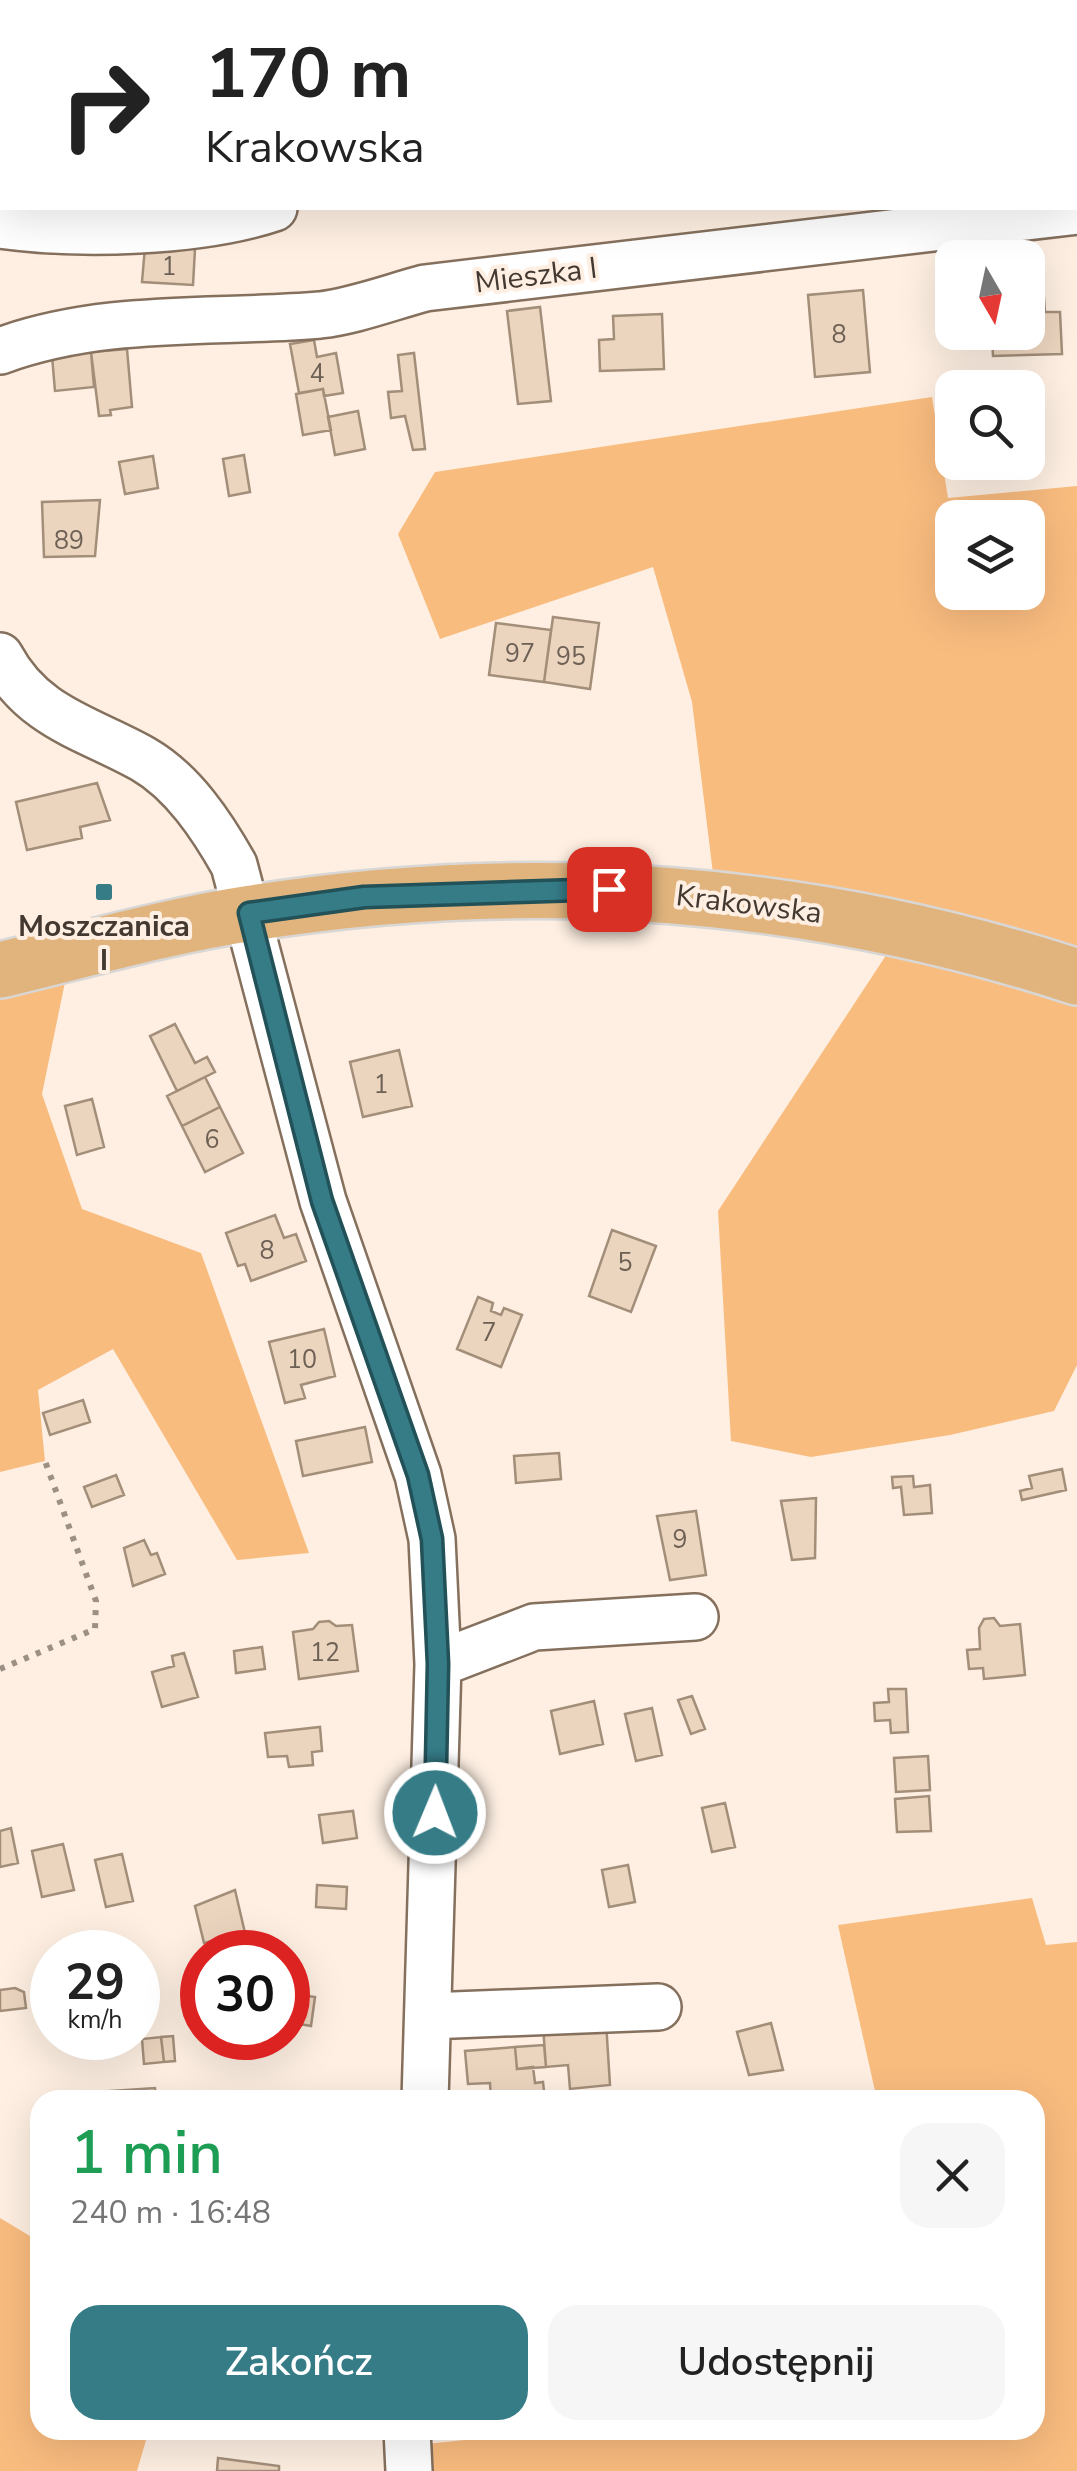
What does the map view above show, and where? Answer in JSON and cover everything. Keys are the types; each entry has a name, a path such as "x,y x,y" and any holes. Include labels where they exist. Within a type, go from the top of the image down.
{"main road":[{"name":"Krakowska","path":"0,970 249,913 364,897 609,889 851,917 925,933 1077,977"}],"street":[{"path":"0,225 54,233 239,220 268,210"},
{"name":"Mieszka I","path":"0,350 38,337 129,322 325,314 425,288 1077,211"},
{"path":"0,656 12,679 74,729 146,760 207,818 234,864 322,1201 418,1475 432,1539 438,1664 425,2090"},
{"path":"438,1664 534,1627 695,1617"},
{"path":"429,2016 658,2006"},
{"path":"407,2440 409,2471"}],"path":[{"path":"0,1669 95,1629 96,1601 45,1461"}],"shaded area":[{"path":"932,397 935,480 945,480 948,498 1077,486 1077,1365 1054,1411 950,1435 811,1457 731,1441 718,1211 904,928 716,898 692,702 653,567 440,639 398,534 435,472"},
{"path":"71,953 42,1094 82,1209 201,1253 309,1553 237,1560 113,1349 38,1390 45,1461 0,1472 0,970"},
{"path":"1032,1898 1046,1945 1077,1942 1077,2471 407,2471 407,2446 464,2440 1045,2440 1045,2090 875,2090 838,1925"},
{"path":"0,2218 30,2236 30,2440 146,2440 137,2471 0,2471"}],"building":[{"path":"145,247 195,249 193,285 142,282"},
{"path":"863,290 870,372 815,377 808,295"},
{"path":"540,307 551,401 518,404 507,311"},
{"path":"1045,312 1060,312 1062,354 993,356 993,350 1045,350"},
{"path":"662,314 664,369 600,371 599,340 614,339 613,316"},
{"path":"314,340 317,357 336,353 343,393 324,396 323,389 299,393 290,344"},
{"path":"127,349 132,407 99,416 91,352"},
{"path":"91,352 94,387 55,391 52,356"},
{"path":"414,353 425,449 413,450 405,416 391,418 388,392 402,391 398,355"},
{"path":"323,389 331,430 303,435 296,394"},
{"path":"358,411 365,449 335,455 328,417"},
{"path":"244,455 250,492 229,496 223,459"},
{"path":"153,456 158,488 125,494 119,462"},
{"path":"100,500 95,556 44,557 42,502"},
{"path":"553,617 599,623 590,689 544,682"},
{"path":"496,623 551,630 544,682 489,675"},
{"path":"97,783 110,820 80,827 82,838 27,850 16,802"},
{"path":"175,1024 195,1063 207,1057 215,1072 177,1091 150,1036"},
{"path":"399,1050 412,1106 363,1117 350,1062"},
{"path":"205,1077 220,1107 182,1126 167,1096"},
{"path":"92,1099 104,1147 77,1155 65,1106"},
{"path":"220,1107 243,1153 205,1172 182,1126"},
{"path":"275,1215 284,1238 296,1234 306,1261 251,1281 245,1264 238,1266 226,1233"},
{"path":"612,1230 656,1246 631,1312 589,1296"},
{"path":"478,1297 493,1303 491,1311 501,1315 504,1308 522,1315 501,1367 457,1349"},
{"path":"324,1329 335,1376 301,1385 305,1398 285,1403 269,1342"},
{"path":"83,1400 90,1422 50,1435 43,1413"},
{"path":"365,1427 372,1462 303,1476 296,1441"},
{"path":"559,1453 561,1479 516,1483 514,1456"},
{"path":"1062,1469 1066,1490 1022,1500 1020,1491 1032,1488 1029,1476"},
{"path":"116,1475 124,1495 92,1507 84,1487"},
{"path":"913,1476 914,1487 930,1485 932,1513 904,1515 901,1487 893,1488 892,1477"},
{"path":"816,1498 815,1558 792,1560 781,1501"},
{"path":"696,1511 706,1575 670,1580 657,1516"},
{"path":"144,1540 151,1555 157,1553 165,1574 133,1586 124,1548"},
{"path":"994,1618 1000,1626 1020,1624 1025,1675 984,1679 983,1668 969,1669 967,1650 980,1649 979,1628 984,1619"},
{"path":"329,1621 336,1626 352,1625 358,1671 299,1679 293,1632"},
{"path":"262,1647 265,1669 236,1673 234,1651"},
{"path":"184,1653 198,1697 162,1707 152,1672 174,1666 172,1656"},
{"path":"888,1689 906,1689 908,1732 891,1733 890,1720 875,1721 874,1703 889,1702"},
{"path":"692,1696 705,1729 691,1734 678,1700"},
{"path":"594,1701 603,1744 560,1754 551,1711"},
{"path":"652,1708 662,1755 636,1761 625,1714"},
{"path":"320,1727 322,1751 312,1752 313,1765 289,1767 287,1756 268,1757 265,1733"},
{"path":"928,1756 930,1790 896,1792 894,1758"},
{"path":"929,1796 931,1831 897,1832 895,1799"},
{"path":"725,1803 735,1847 712,1852 702,1808"},
{"path":"353,1811 357,1838 323,1843 319,1815"},
{"path":"11,1828 18,1863 0,1867 0,1831"},
{"path":"63,1844 74,1890 42,1897 32,1851"},
{"path":"122,1854 133,1901 106,1907 95,1860"},
{"path":"628,1865 635,1902 609,1907 602,1870"},
{"path":"317,1885 347,1887 346,1909 316,1907"},
{"path":"235,1890 244,1930 201,1930 195,1906"},
{"path":"15,1988 24,1992 26,2008 0,2011 0,1990"},
{"path":"310,1996 315,1997 310,2026"},
{"path":"606,2022 610,2085 570,2089 568,2065 546,2067 543,2026"},
{"path":"771,2023 783,2070 749,2075 737,2032"},
{"path":"173,2036 175,2061 164,2062 161,2037"},
{"path":"160,2037 164,2062 144,2064 144,2060 160,2060"},
{"path":"544,2045 546,2067 517,2069 515,2047"},
{"path":"515,2047 517,2069 533,2067 535,2083 543,2082 544,2090 490,2090 490,2083 468,2084 465,2051"},
{"path":"218,2458 279,2466 279,2471 217,2471"}],"place":[{"name":"Moszczanica I","path":"104,892"}],"route":[{"path":"435,1813 438,1664 432,1539 418,1475 322,1201 249,913 364,897 609,889"}]}
